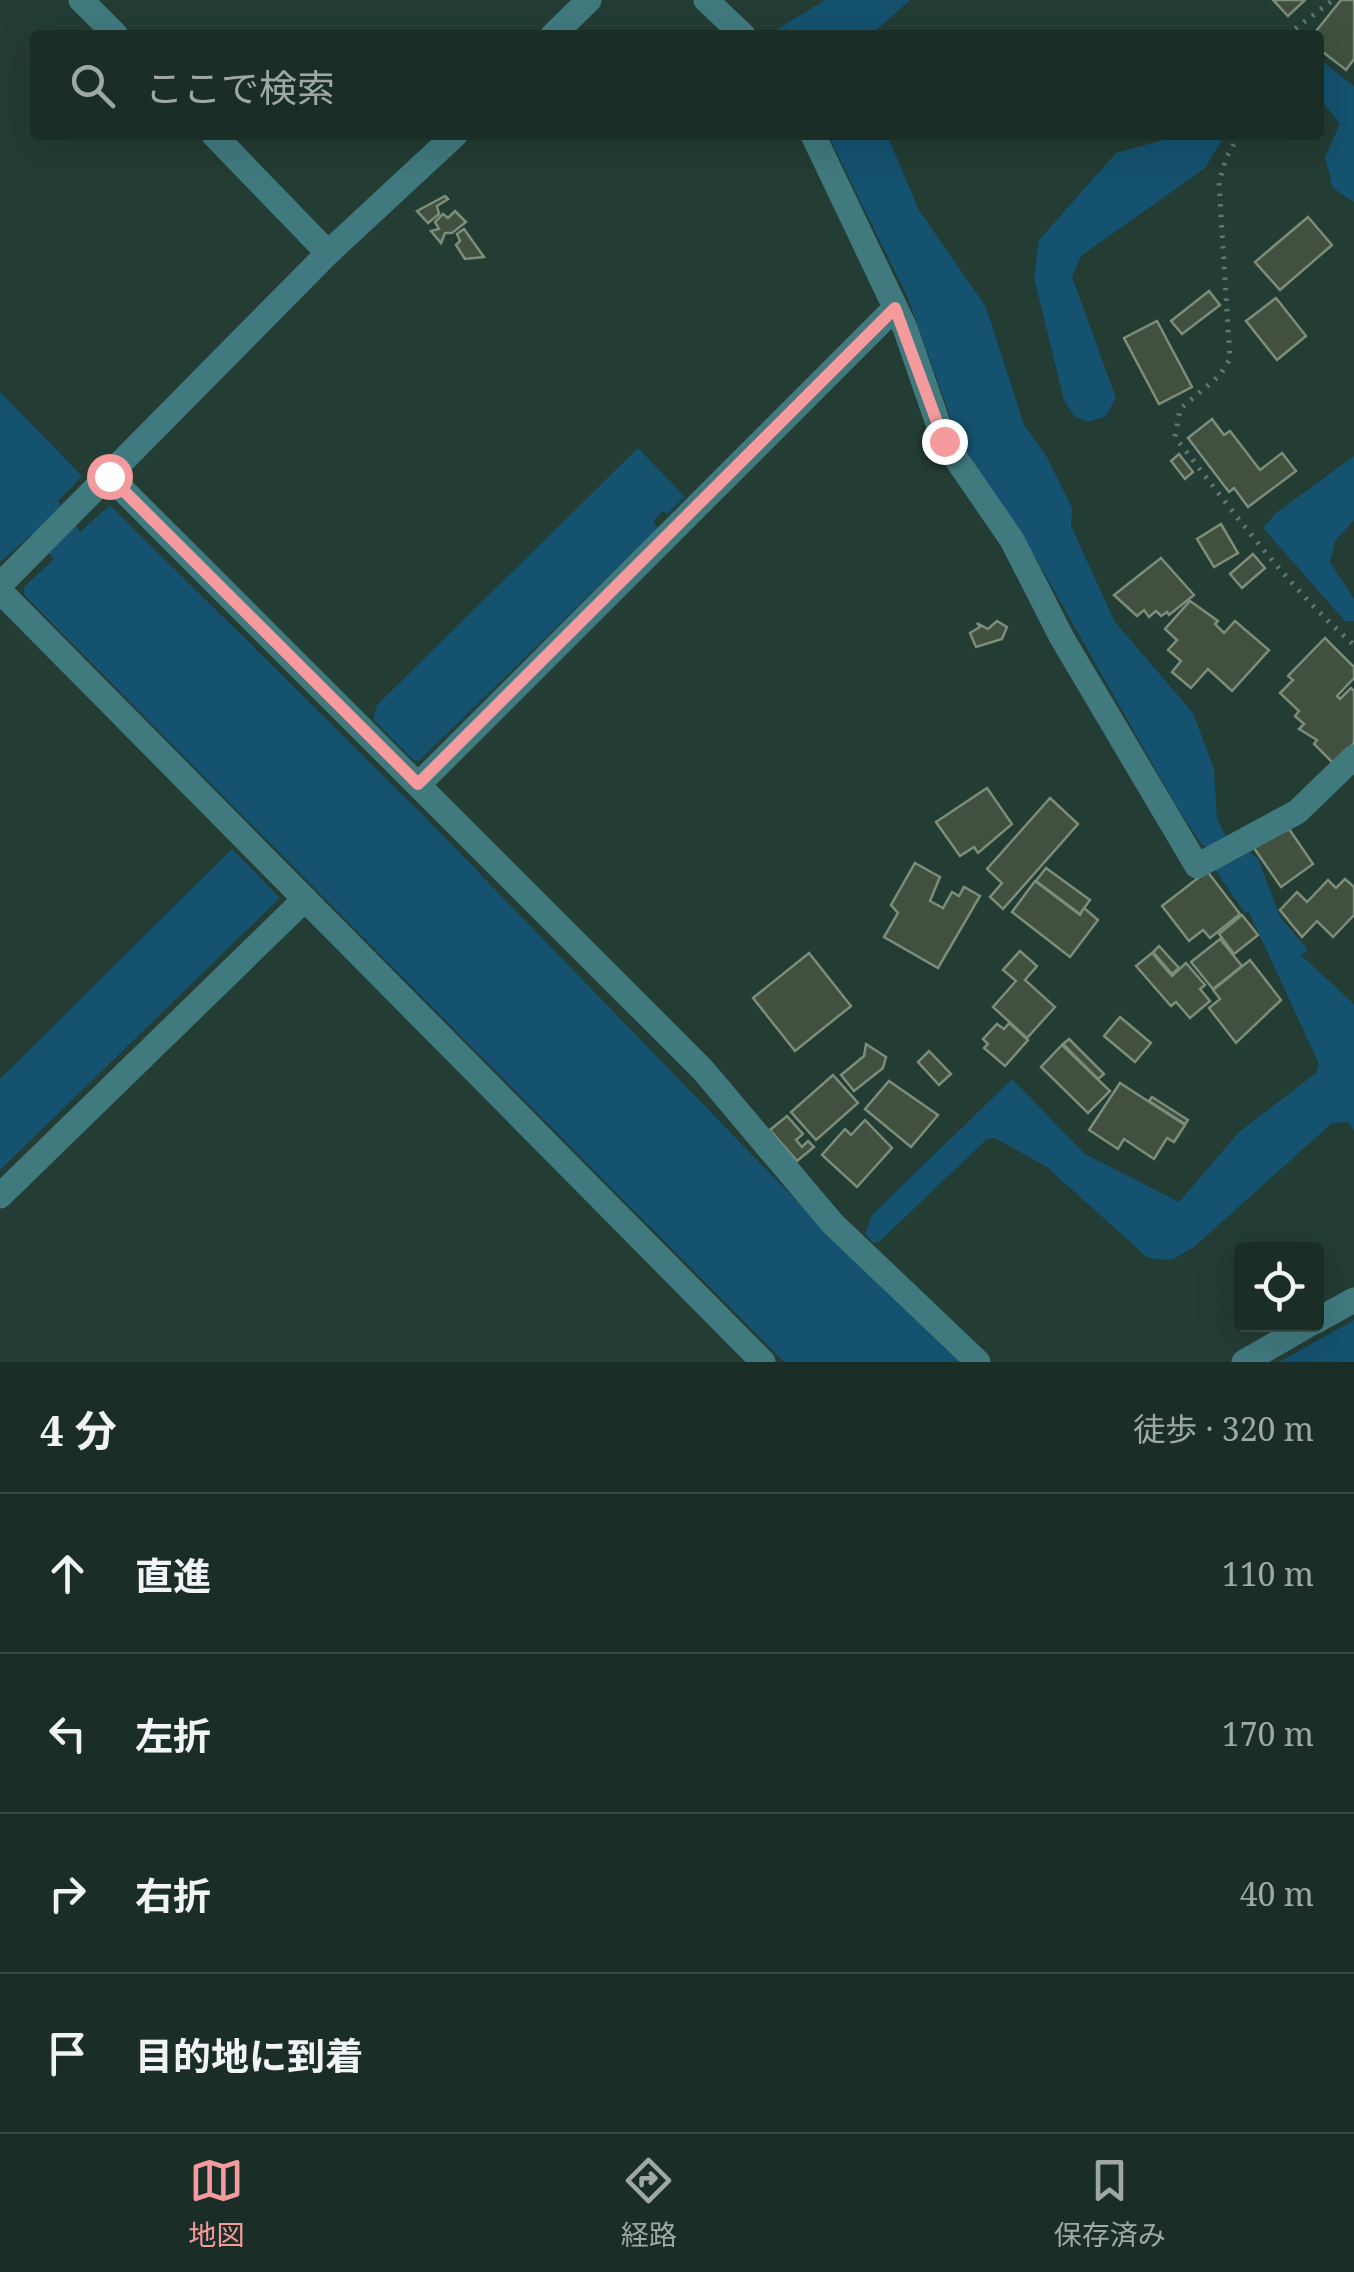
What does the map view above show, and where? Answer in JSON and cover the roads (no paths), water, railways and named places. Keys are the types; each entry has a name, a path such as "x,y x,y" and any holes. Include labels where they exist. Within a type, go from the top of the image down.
{"street":[{"path":"81,0 111,30"},
{"path":"558,30 589,0"},
{"path":"706,0 738,30"},
{"path":"219,140 328,253"},
{"path":"450,140 328,253 3,584 763,1362"},
{"path":"815,140 895,308 944,441 1012,540 1062,638 1197,866 1297,812 1354,757"},
{"path":"418,784 895,308"},
{"path":"103,484 418,784 703,1070 833,1224 978,1362"},
{"path":"0,1196 306,898"},
{"path":"1324,1317 1354,1300"},
{"path":"1244,1362 1297,1332"}],"water":[{"path":"825,0 910,0 877,30 776,30"},
{"path":"1324,63 1354,86 1354,202 1333,188 1325,157 1340,124 1324,103"},
{"path":"830,140 889,140 919,210 986,307 1024,425 1047,457 1072,508 1071,526 1115,622 1193,713 1214,769 1217,819 1226,836 1258,858 1280,917 1308,950 1301,955 1354,1004 1354,1131 1348,1122 1332,1123 1194,1247 1172,1260 1148,1258 1047,1167 995,1138 987,1139 880,1241 873,1243 865,1234 872,1215 1012,1079 1085,1154 1179,1202 1239,1132 1316,1073 1319,1064 1249,912 1245,913 1213,867 1210,847 1203,846 1177,807 1035,557 957,436 908,298"},
{"path":"1163,140 1222,140 1205,168 1081,256 1072,277 1116,398 1105,417 1087,422 1074,416 1064,400 1034,278 1039,240 1116,153"},
{"path":"0,392 82,476 58,501 80,532 110,505 425,817 851,1257 960,1362 784,1362 24,595 24,587 54,559 31,535 0,562"},
{"path":"638,448 685,497 667,514 663,511 653,522 658,528 419,761 413,760 373,719 377,705"},
{"path":"1354,456 1354,520 1335,541 1330,562 1354,599 1354,621 1345,621 1263,528 1276,513"},
{"path":"232,849 280,898 0,1170 0,1079"},
{"path":"1354,1320 1354,1362 1279,1362"}]}
